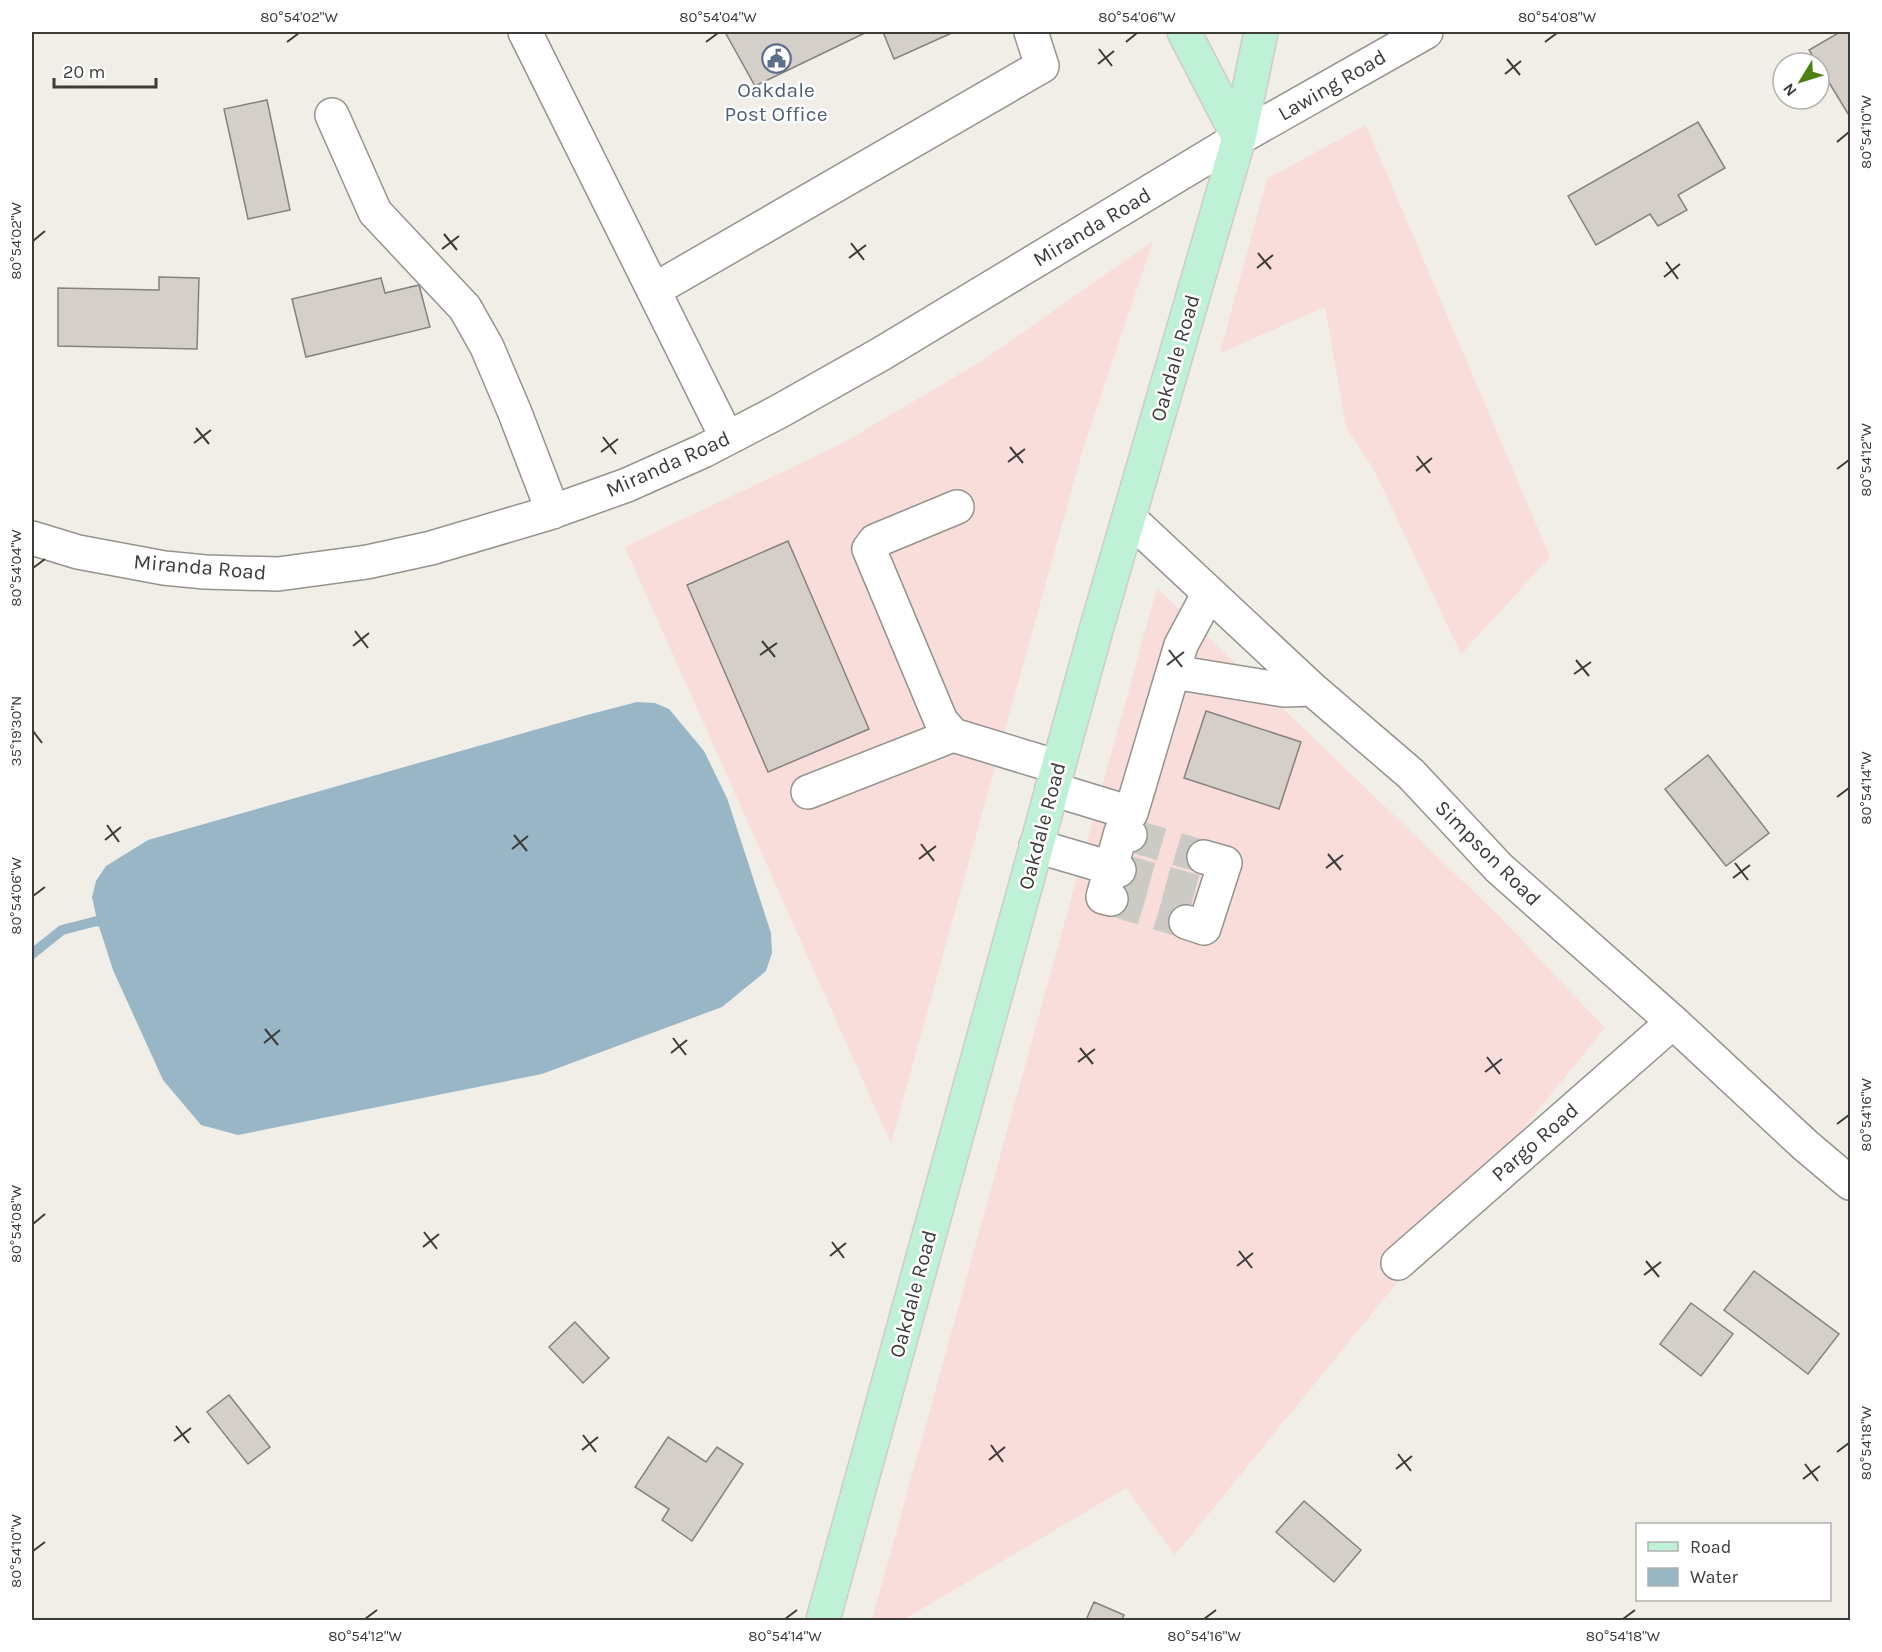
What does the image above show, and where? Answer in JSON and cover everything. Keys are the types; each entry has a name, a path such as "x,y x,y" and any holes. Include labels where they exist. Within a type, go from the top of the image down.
{"main road":[{"path":"1184,32 1239,138"},
{"name":"Oakdale Road","path":"823,1620 1055,778 1239,138 1261,32"}],"street":[{"path":"525,32 727,438"},
{"path":"654,290 1042,66 1031,32"},
{"name":"Lawing Road","path":"1239,138 1426,32"},
{"path":"332,115 375,212 465,308 487,346 553,512"},
{"name":"Miranda Road","path":"32,537 78,552 164,568 205,572 278,574 368,562 431,548 553,512 627,485 778,412 881,354 1239,138"},
{"path":"957,507 875,541 869,549 941,721 953,735 1055,778 1128,827"},
{"name":"Simpson Road","path":"1128,518 1312,689 1411,774 1499,868 1673,1022 1805,1145 1851,1183"},
{"path":"1036,846 1114,879 1181,645 1209,593"},
{"path":"1173,672 1284,690 1312,689"},
{"path":"808,792 953,735"},
{"path":"1186,922 1204,928 1205,893 1225,863 1204,857"},
{"name":"Pargo Road","path":"1398,1263 1673,1022"}],"shaded area":[{"path":"1366,125 1550,557 1461,654 1374,470 1346,427 1325,307 1220,353 1267,179"},
{"path":"1153,241 1082,452 891,1143 625,547 843,443 982,361"},
{"path":"1157,588 1498,915 1605,1028 1175,1555 1126,1488 903,1620 872,1620"}],"water":[{"path":"637,702 655,703 669,709 704,751 727,798 771,933 772,953 766,971 722,1007 542,1074 238,1135 201,1125 163,1080 113,970 92,897 96,881 106,866 148,840"}],"building":[{"name":"Oakdale Post Office","path":"725,32 867,32 755,86"},
{"path":"883,32 954,32 894,59"},
{"path":"1840,32 1850,32 1850,117 1831,86 1831,51 1809,50"},
{"path":"267,100 290,210 248,219 224,109"},
{"path":"1698,122 1725,168 1678,195 1687,210 1658,226 1650,214 1596,245 1568,196"},
{"path":"159,277 199,278 197,349 58,346 58,288 159,290"},
{"path":"381,278 385,293 419,285 430,327 306,357 292,299"},
{"path":"788,541 869,729 768,772 687,585"},
{"path":"1206,711 1301,742 1279,809 1184,778"},
{"path":"1708,755 1769,833 1726,866 1665,789"},
{"path":"1754,1271 1839,1334 1808,1374 1724,1310"},
{"path":"1691,1303 1733,1334 1701,1376 1660,1344"},
{"path":"575,1322 609,1358 583,1383 549,1347"},
{"path":"229,1395 270,1447 248,1464 207,1412"},
{"path":"668,1437 706,1462 717,1447 743,1464 692,1541 662,1520 669,1509 635,1487"},
{"path":"1304,1501 1361,1550 1334,1582 1276,1532"},
{"path":"1094,1602 1124,1615 1122,1620 1086,1620"}],"waterway":[{"path":"32,954 62,930 97,921 111,924"}],"tunnel":[{"path":"1130,835 1204,857"},
{"path":"1119,870 1195,891"},
{"path":"1111,899 1186,922"}],"place":[{"name":"Oakdale Post Office","path":"776,59"}]}
